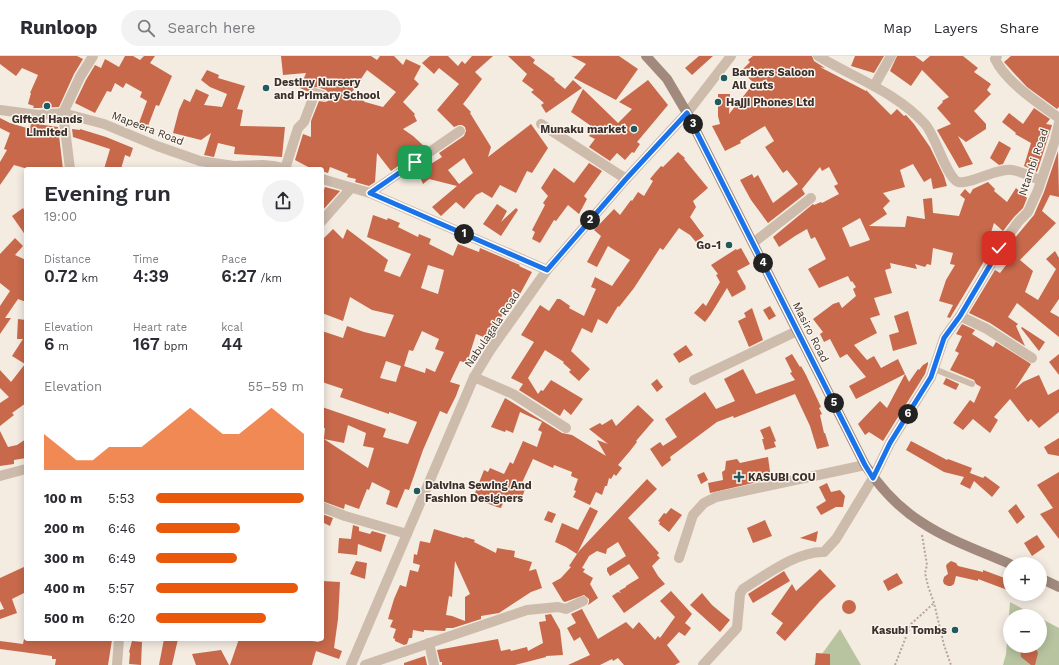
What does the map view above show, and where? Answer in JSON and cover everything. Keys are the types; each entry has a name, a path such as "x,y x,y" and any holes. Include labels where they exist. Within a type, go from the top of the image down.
{"main road":[{"name":"Masiro Road","path":"646,56 667,79 687,113 865,465 873,478 920,522 954,540 1003,561"},
{"path":"1047,581 1059,587"}],"street":[{"path":"70,167 63,113 80,77 93,56"},
{"name":"Nabulagala Road","path":"352,665 474,377 491,349 547,270 626,179 687,113 731,56"},
{"path":"818,56 847,73 898,99 926,124 933,135 942,158 955,180 967,182 988,174 1012,170 1040,180"},
{"path":"874,86 891,56"},
{"path":"996,56 995,59 1002,70 1022,90 1059,118"},
{"path":"287,167 298,128 304,122 315,93 324,96"},
{"name":"Mapeera Road","path":"0,110 38,115 63,113 104,124 157,146 200,161 234,166 263,165 274,167"},
{"name":"Ntambi Road","path":"703,665 737,628 740,594 743,589 793,559 814,552 824,552 836,539 873,478 890,443 931,377 944,338 960,316 999,248 1019,221 1028,212 1034,200 1040,180 1057,138 1059,123"},
{"path":"541,124 626,179"},
{"path":"370,193 460,131"},
{"path":"324,181 370,193 547,270"},
{"path":"324,219 351,188"},
{"path":"752,243 811,198"},
{"path":"960,316 987,329 1032,358"},
{"path":"694,380 798,331"},
{"path":"474,377 513,394 566,428"},
{"path":"679,558 693,515 704,503 716,497 865,465"},
{"path":"0,476 24,470"},
{"path":"324,509 407,534"},
{"path":"365,665 527,610 558,607 566,609 583,601"},
{"path":"118,665 119,641"},
{"path":"429,643 434,665"}],"lane":[{"path":"934,370 972,384"}],"path":[{"path":"920,522 927,564 925,573 944,645 951,665"},
{"path":"895,665 911,624 934,603"}],"green space":[{"path":"1010,602 1023,609 1009,609"},
{"path":"1047,622 1059,628 1059,665 1003,665 1006,654 1047,653"},
{"path":"840,629 861,665 814,665"}],"building":[{"path":"0,56 77,56 83,59 74,74 59,107 33,108 34,106 28,104 30,93 38,75 22,68 16,76 0,64"},
{"path":"125,56 133,56 140,60 144,56 155,56 150,63 172,76 159,106 156,105 148,126 139,123 147,101 140,97 142,92 126,83 123,88 115,83 111,92 107,91 95,113 75,103 95,65 101,68 105,59 119,67"},
{"path":"281,56 371,56 377,60 380,56 394,56 403,65 406,59 421,66 414,79 419,84 403,102 415,114 414,115 417,121 403,129 425,147 391,171 377,153 375,182 369,186 355,182 356,179 347,177 348,174 330,167 328,173 324,172 324,167 308,167 295,160 303,134 311,137 311,121 319,101 328,101 330,95 326,90 317,87 311,88 309,92 300,88 306,73 283,75","holes":["367,70 396,92 383,107 365,102 352,92"]},
{"path":"430,56 448,56 458,66 462,61 465,64 472,56 493,56 475,72 482,79 463,104 471,112 470,113 491,147 488,157 531,124 548,148 532,173 527,171 516,193 500,185 492,198 482,192 476,195 464,209 456,202 441,216 432,207 457,186 429,179 423,184 418,172 442,157 439,153 464,136 466,131 465,127 462,125 454,127 437,110 459,84 439,68 434,74 422,63","holes":["464,158 473,173 459,184 448,170"]},
{"path":"508,56 530,56 535,60 533,63 555,79 554,80 565,89 573,80 582,88 546,113 541,105 544,103 531,92 534,90 522,81 527,74"},
{"path":"571,56 619,56 638,69 616,100 574,78 586,64"},
{"path":"699,56 713,56 692,75 685,68"},
{"path":"753,56 812,56 814,61 825,68 820,67 866,90 891,115 897,109 904,116 906,115 914,124 930,147 944,176 947,186 933,189 931,178 924,182 913,164 900,170 905,187 883,193 890,201 883,208 887,214 869,226 905,227 907,216 925,219 923,199 932,198 933,213 959,216 965,199 960,195 965,189 970,194 973,189 988,182 995,189 994,191 1007,202 1016,188 1027,198 1023,208 1003,231 994,223 987,245 992,248 950,318 947,317 953,305 939,301 946,280 955,265 950,264 953,253 933,248 931,265 927,264 925,267 915,264 917,269 890,263 891,268 885,270 892,293 874,298 880,315 870,318 877,333 854,345 867,360 874,356 881,368 898,359 905,374 856,399 849,386 866,377 847,354 840,358 830,339 824,342 820,334 823,332 813,319 833,304 839,302 842,308 856,296 853,289 856,287 848,276 819,288 808,269 826,259 815,237 811,239 807,229 779,247 773,237 813,204 822,203 839,194 834,186 838,184 829,167 822,171 820,167 802,189 805,194 768,223 751,200 740,180 752,174 754,178 758,175 773,203 798,184 787,170 783,173 765,147 774,141 765,126 740,141 741,143 725,151 712,126 720,124 718,116 718,94 730,94 729,114 754,83 741,71 750,62 748,60","holes":["860,218 870,240 850,247 842,228"]},
{"path":"855,56 884,56 874,73 851,66"},
{"path":"897,56 915,56 923,62 930,56 963,56 978,68 974,72 991,84 987,90 991,94 974,111 986,124 986,129 966,142 958,136 973,164 959,168 937,130 951,124 937,108 943,102 942,101 949,97 922,70 911,86 890,71"},
{"path":"1011,56 1059,56 1059,107 1057,109 1027,87 1004,62"},
{"path":"207,70 219,75 218,78 245,86 237,109 243,110 240,126 285,127 282,157 234,154 235,147 218,143 214,157 204,155 211,133 201,140 173,133 179,110 184,99 190,102 196,89 209,95 204,105 222,107 227,94 210,87 201,80"},
{"path":"648,80 668,105 637,142 640,144 634,153 632,152 625,160 617,153 610,161 589,147 595,139 589,136 594,128 571,112 583,89 618,123 632,109 619,102"},
{"path":"1034,108 1050,119 1046,124 1052,125 1037,172 1024,166 1031,143 1015,134 1016,133 1002,122 1009,113 1023,124"},
{"path":"0,118 10,123 30,129 31,123 58,127 63,167 24,168 14,165 0,185 0,162 7,150 4,149 10,133 0,128"},
{"path":"72,129 80,129 106,137 133,148 130,157 125,155 122,167 105,167 110,149 73,137"},
{"path":"999,141 1011,148 1003,164 999,165 990,158"},
{"path":"1058,151 1059,197 1050,195 1042,211 1056,223 1020,260 1033,271 1025,292 1038,300 1056,269 1046,259 1055,251 1059,258 1059,299 1050,312 1059,317 1059,337 1017,303 1008,317 1018,324 1016,326 1025,346 990,323 969,313 995,270 1000,273 1010,260 1003,254 1008,246 1016,241 1014,239 1034,215 1044,192"},
{"path":"678,152 685,158 684,159 708,188 693,201 696,207 690,217 704,236 696,242 690,235 679,228 663,250 660,248 634,288 619,307 618,306 607,324 598,319 592,333 582,328 571,351 590,369 579,381 569,372 571,370 563,363 564,362 545,350 528,378 538,394 541,390 543,391 551,380 583,399 571,415 564,409 560,416 519,390 523,384 511,378 534,342 521,335 540,305 549,311 557,299 560,299 570,306 569,308 584,316 596,289 591,287 595,277 612,286 630,260 608,246 597,267 587,262 601,236 594,230 614,209 620,215 638,192 644,196 653,181 650,179 661,166 663,167"},
{"path":"589,163 602,171 584,196 587,199 579,214 568,205 556,221 554,220 540,243 532,239 535,232 532,230 545,205 543,203 548,196 541,188 554,168 574,183"},
{"path":"325,187 340,191 324,209"},
{"path":"497,204 507,211 501,222 516,208 518,210 501,236 483,224"},
{"path":"23,208 24,233 12,216"},
{"path":"373,215 387,220 388,218 400,223 398,227 418,237 419,234 431,239 429,244 453,256 458,244 479,252 480,248 520,265 519,266 532,272 520,294 515,291 514,300 510,298 494,333 489,330 486,338 476,334 467,363 460,361 450,382 460,385 456,396 447,414 440,411 423,450 409,490 405,489 397,508 386,504 390,491 372,482 369,490 367,489 359,509 345,504 344,509 324,502 324,439 324,438 325,428 324,408 386,429 383,437 408,444 417,422 340,397 343,389 324,383 324,332 343,338 347,326 385,337 394,315 372,310 350,297 343,321 324,314 324,238 333,229 343,239 347,229 388,260 384,271 400,277 411,254 367,237","holes":["428,265 444,270 438,294 421,288","422,331 439,339 435,349 444,352 435,372 426,368 425,373 404,366 409,350 413,351","386,361 401,366 396,382 380,378","348,425 366,433 363,446 374,448 368,468 324,439 344,443"]},
{"path":"15,238 23,246 15,255 24,259 24,301 18,299 5,318 11,318 0,334 0,306 10,291 0,283 0,254"},
{"path":"741,248 750,264 737,271 746,289 732,297 727,288 705,322 694,313 703,303 706,306 720,282 716,275 718,274 711,265 736,249"},
{"path":"770,306 776,316 769,320 763,310"},
{"path":"752,308 763,340 749,347 738,321 746,317 744,313"},
{"path":"908,311 917,344 893,351 889,335 899,332 894,316"},
{"path":"18,319 24,320 24,363 12,356 23,339 17,339"},
{"path":"962,324 975,330 972,334 993,347 996,342 1031,364 1015,389 1023,382 1039,375 1048,395 1059,389 1059,412 1039,428 1031,419 1028,422 1010,399 994,417 998,420 990,433 973,419 963,430 953,423 970,400 974,403 981,387 976,384 974,380 950,370 959,353 955,351 962,336 956,334"},
{"path":"1022,327 1045,342 1039,351 1021,328"},
{"path":"686,345 693,355 679,363 673,354"},
{"path":"792,354 806,375 821,407 819,408 822,414 820,415 829,446 817,449 810,426 795,394 734,418 733,416 717,422 670,457 671,460 662,467 650,449 660,442 663,446 677,437 665,419 705,392 716,409 735,401 724,379 743,369 756,394 795,380 790,373 792,372 785,358"},
{"path":"1059,354 1059,375 1049,362"},
{"path":"928,362 925,374 883,441 869,432 865,435 858,424 880,401 887,408 905,374 909,382 918,369 919,370"},
{"path":"24,365 24,404 12,413 14,415 0,426 0,403 9,397 0,388 0,370 11,382"},
{"path":"946,378 959,384 956,390 943,384"},
{"path":"657,379 663,387 657,392 651,384"},
{"path":"505,398 562,433 572,435 606,456 597,440 608,444 589,429 600,423 602,425 612,419 616,426 638,405 654,420 618,465 622,468 616,476 614,474 611,479 609,478 602,495 596,492 590,505 573,497 576,491 574,490 578,479 571,476 572,472 554,465 553,468 533,459 520,487 525,489 521,501 506,496 501,508 473,498 484,470 488,472 490,468 504,474 510,462 513,464 523,441 537,447 542,432 538,430 542,422 520,412 513,433 491,427"},
{"path":"770,426 776,441 774,442 776,447 765,450 762,439 764,439 760,430"},
{"path":"0,431 8,447 17,445 24,440 24,458 14,460 14,464 0,466"},
{"path":"1059,438 1059,456 1048,454 1044,447"},
{"path":"911,441 947,460 948,459 972,468 970,473 983,478 985,476 1000,487 992,497 974,481 970,489 960,484 964,477 944,472 906,450"},
{"path":"768,457 771,479 710,493 708,483 723,480 722,472 725,470 726,461 737,459 740,463"},
{"path":"704,472 708,480 701,484 697,475"},
{"path":"1059,472 1059,539 1040,514 1053,508 1037,485"},
{"path":"647,479 657,489 628,518 659,553 657,555 660,558 652,566 665,584 624,613 612,596 618,592 621,593 619,591 639,578 629,564 610,576 607,571 607,568 626,556 618,542 607,549 606,554 597,551 589,556 582,568 585,569 583,572 593,578 590,584 598,598 588,605 589,599 584,595 565,602 563,601 552,583 561,578 571,567 569,566 579,551"},
{"path":"827,483 831,492 840,490 845,496 843,507 836,507 821,515 816,507 826,501 819,487"},
{"path":"1016,504 1025,517 1017,524 1008,511"},
{"path":"590,507 598,511 577,554 555,542 562,523 578,530"},
{"path":"671,508 682,515 669,532 659,524 660,522 658,521 664,513 666,514"},
{"path":"548,511 556,514 552,523 544,520"},
{"path":"324,515 333,518 330,526 324,523"},
{"path":"765,520 772,536 753,543 747,528"},
{"path":"353,525 359,527 359,531 370,534 372,531 386,535 381,552 358,544 357,555 338,553 339,538 351,539"},
{"path":"434,529 475,540 474,542 496,553 497,548 515,551 514,557 532,562 529,571 536,569 542,588 531,592 499,613 481,616 481,619 453,628 446,628 445,631 424,630 424,632 413,630 412,638 409,638 407,644 404,645 395,641 393,638 396,629 390,627 393,620 388,619 400,585 406,587 410,570 418,572 420,565 413,563 414,554 417,555 420,541 430,543","holes":["455,561 470,594 465,597 465,621 446,615 449,596 452,597"]},
{"path":"818,531 816,542 800,538"},
{"path":"1037,535 1045,547 1032,556 1024,543"},
{"path":"356,561 367,563 365,579 350,574"},
{"path":"951,561 956,563 958,566 983,572 983,570 1003,577 1003,588 978,579 978,581 956,576 954,584 948,586 944,584 943,581 944,577 948,574 947,564"},
{"path":"24,567 24,593 12,599 17,613 0,619 0,610 4,609 0,601 0,578"},
{"path":"820,569 836,586 820,601 785,641 776,633 783,623 771,614 792,584 796,591"},
{"path":"784,571 790,581 753,603 748,594"},
{"path":"897,573 903,583 888,591 883,581"},
{"path":"324,581 340,582 338,619 334,648 342,651 339,659 316,651 312,665 230,665 238,641 324,641"},
{"path":"671,591 692,614 685,623 691,628 685,636 679,632 667,645 680,662 675,665 624,665 618,658 613,661 612,659 600,665 568,665 590,655 580,637 574,641 567,628 576,623 571,614 584,608 582,609 598,639 626,622 633,629 639,622 655,640 658,636 660,638 675,617 660,601"},
{"path":"702,593 712,605 730,620 720,632 690,605"},
{"path":"846,600 852,600 856,604 856,610 852,614 846,614 842,610 842,604"},
{"path":"551,614 560,630 563,655 546,656 515,665 442,665 442,662 440,662 437,650 498,639 501,651 510,649 511,651 527,647 528,651 543,643 539,622 546,621 545,615"},
{"path":"24,639 24,641 112,641 108,665 55,665 56,659 52,659 52,656 0,649 0,641 23,644"},
{"path":"132,641 142,642 141,665 129,664 129,652"},
{"path":"164,641 178,641 172,665 159,665"},
{"path":"221,650 229,665 196,665 192,654"},
{"path":"816,653 830,654 830,665 815,665"},
{"path":"1020,653 1038,653 1035,665 1031,665 1021,657"},
{"path":"425,656 427,665 404,665 404,663"}],"place":[{"name":"Barbers Saloon All cuts","path":"724,78"},
{"name":"Destiny Nursery and Primary School","path":"266,88"},
{"name":"Hajji Phones Ltd","path":"718,102"},
{"name":"Gifted Hands Limited","path":"47,106"},
{"name":"Munaku market","path":"634,129"},
{"name":"Go-1","path":"729,245"},
{"name":"KASUBI COU","path":"739,477"},
{"name":"Dalvina Sewing And Fashion Designers","path":"417,491"},
{"name":"Kasubi Tombs","path":"955,630"}],"route":[{"path":"415,162 370,193 547,270 626,179 687,113 865,465 873,478 890,443 931,377 944,338 960,316 999,248"}]}
